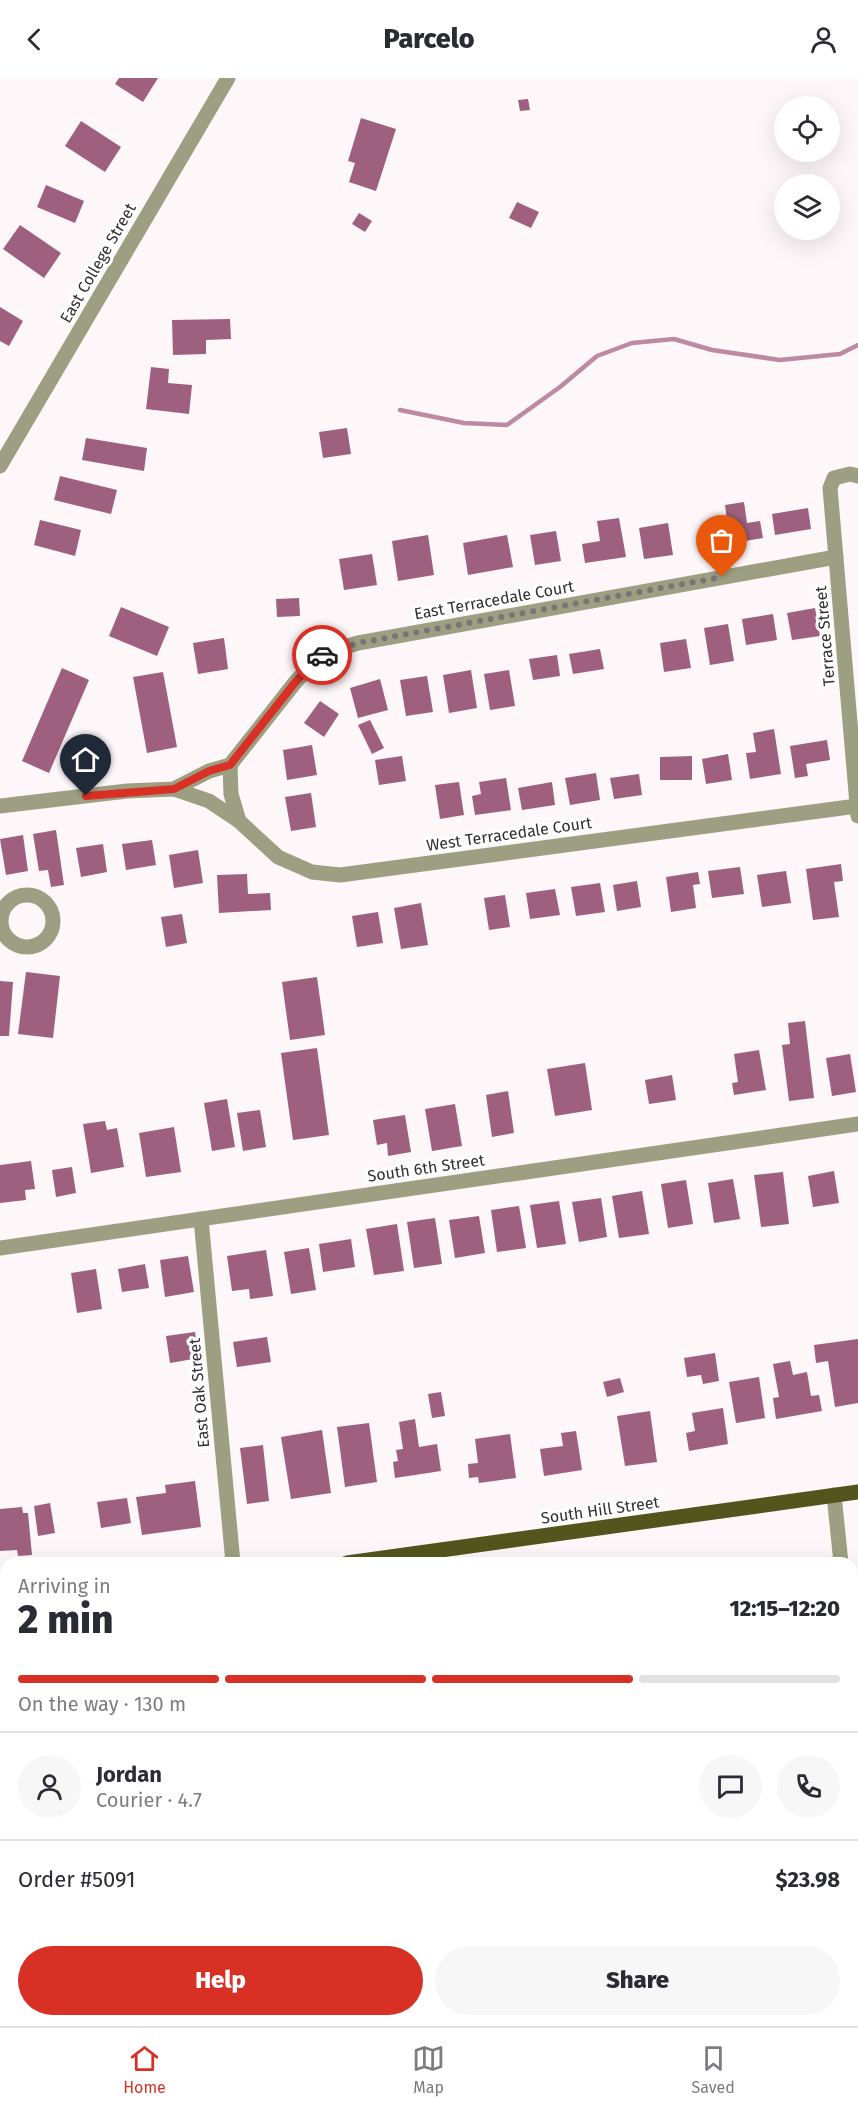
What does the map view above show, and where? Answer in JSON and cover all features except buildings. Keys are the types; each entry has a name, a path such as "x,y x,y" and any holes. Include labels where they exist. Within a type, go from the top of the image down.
{"main road":[{"name":"South Hill Street","path":"389,1557 858,1492"}],"street":[{"name":"East College Street","path":"0,466 228,78"},
{"name":"Terrace Street","path":"858,476 850,474 834,478 830,489 858,811"},
{"name":"East Terracedale Court","path":"230,765 297,680 323,654 358,643 836,557"},
{"path":"174,789 209,771 230,765"},
{"name":"West Terracedale Court","path":"230,765 231,794 240,821 278,857 312,872 340,875 858,811"},
{"path":"0,806 106,793 174,789 209,801 240,821"},
{"name":"South 6th Street","path":"0,1248 858,1124"},
{"name":"East Oak Street","path":"201,1219 232,1557"},
{"path":"834,1495 840,1557"}],"waterway":[{"path":"400,410 464,423 507,425 560,387 597,356 632,343 674,339 712,350 780,360 840,354 858,345"}],"way so far":[{"path":"322,655 358,643 722,577"}],"route":[{"path":"86,796 174,789 209,771 230,765 297,680 322,655"}]}
